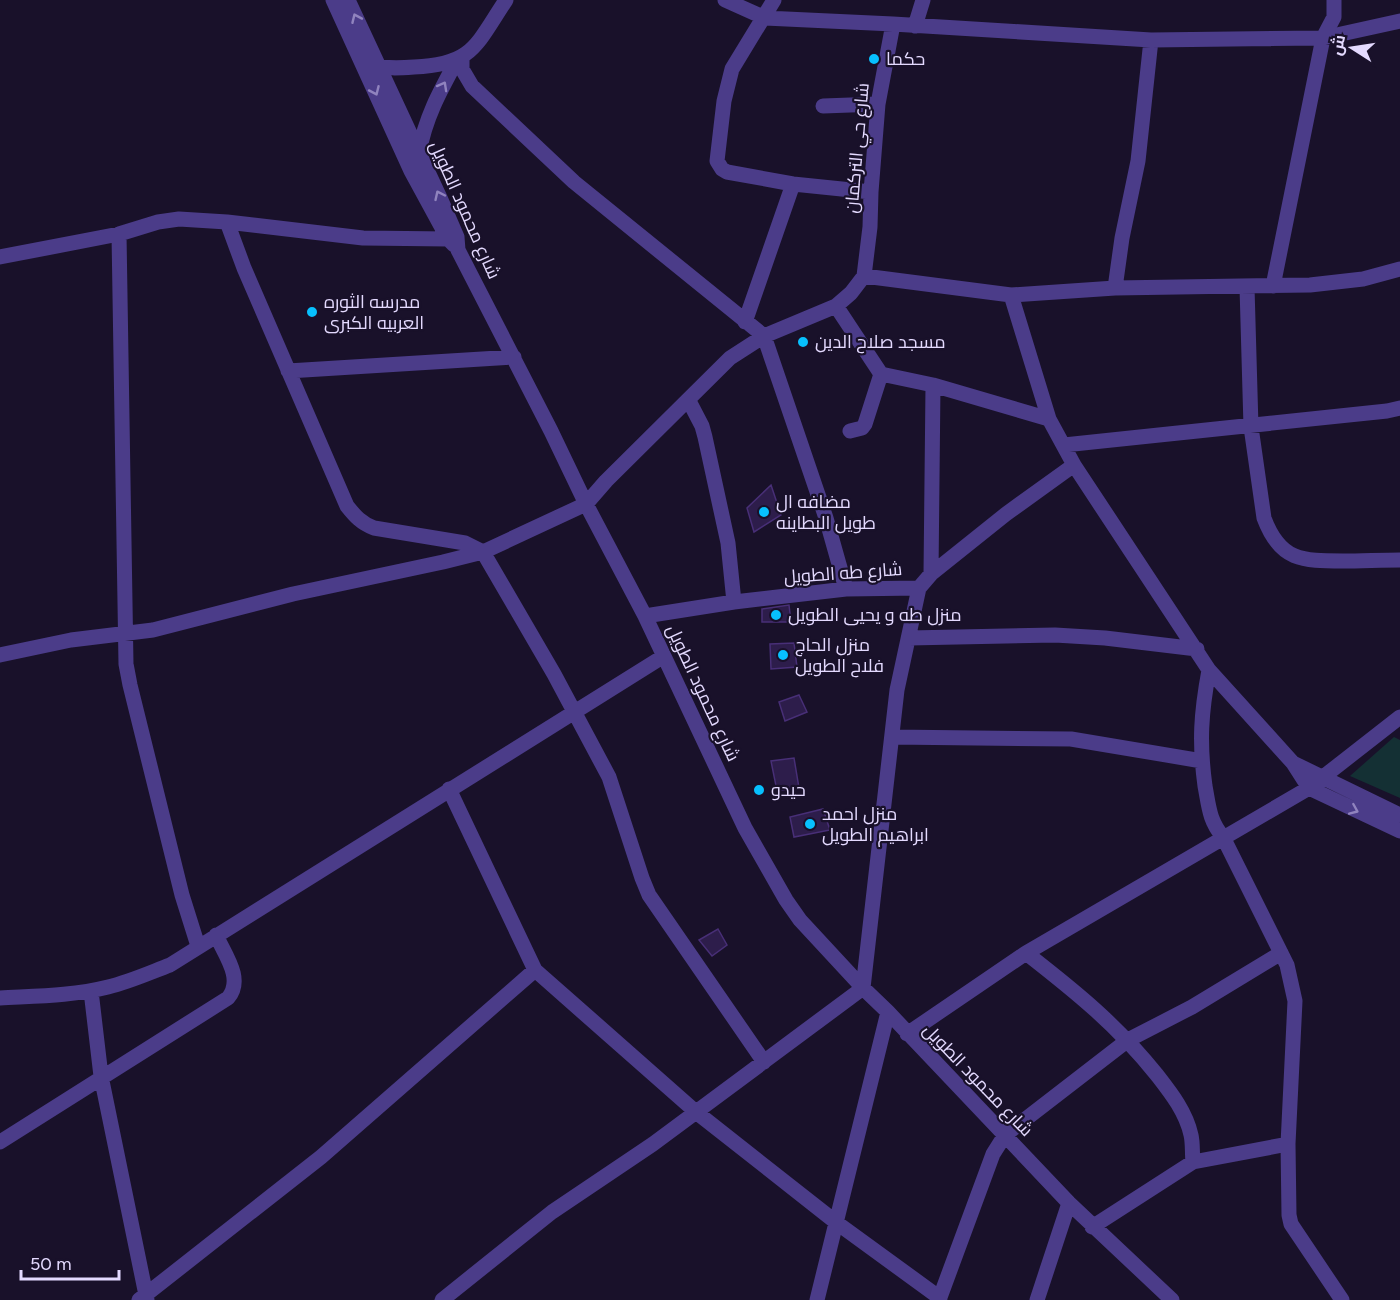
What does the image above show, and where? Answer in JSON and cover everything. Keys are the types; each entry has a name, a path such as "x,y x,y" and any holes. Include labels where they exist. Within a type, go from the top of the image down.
{"street":[{"path":"333,0 411,171 454,242"},
{"name":"شارع محمود الطويل","path":"348,0 419,153 454,242 645,616 745,828 786,900 800,921 1092,1227 1172,1300"},
{"path":"419,153 433,103 460,59 473,48 506,0"},
{"path":"725,0 765,18 1151,40 1323,38 1400,21"},
{"path":"774,0 732,69 724,101 717,161 722,170 727,172 793,184 871,192"},
{"path":"915,26 923,0"},
{"path":"1274,286 1323,38 1334,17 1334,0"},
{"name":"شارع حي التركمان","path":"864,276 870,227 878,104 893,24"},
{"path":"1115,288 1122,238 1138,161 1151,40"},
{"path":"361,60 378,67 440,66 460,59"},
{"path":"460,59 462,69 472,86 574,182 764,336 826,518 846,589"},
{"path":"823,106 878,104"},
{"path":"745,322 793,184"},
{"path":"0,257 119,234 158,222 179,219 227,222 363,238 454,242"},
{"path":"227,222 244,268 340,492 355,516 364,524 374,528 465,543 483,552 609,777 645,886 764,1062"},
{"path":"119,234 126,664 182,895 198,945"},
{"path":"0,655 71,640 153,630 293,594 483,552 586,504 606,481 730,358 764,336 836,306 851,293 864,276 1011,295 1115,288 1310,285 1364,279 1400,269"},
{"path":"1247,287 1251,427 1264,518 1268,530 1279,545 1290,554 1306,561 1400,560"},
{"path":"1011,295 1049,419 1074,465 1209,670 1293,763 1309,788 1400,831"},
{"path":"836,306 881,374 933,385 1049,419"},
{"path":"288,371 514,357"},
{"path":"850,431 862,428 865,424 881,374"},
{"path":"931,574 933,385"},
{"path":"688,401 702,426 705,437 728,543 734,602"},
{"path":"1064,445 1251,427 1400,408"},
{"name":"شارع طه الطويل","path":"645,616 734,602 846,589 919,588 931,574 1005,514 1074,465"},
{"path":"442,1300 552,1212 696,1112 863,988 897,690 919,588"},
{"path":"909,639 1055,635 1105,638 1197,649"},
{"path":"0,998 57,996 91,991 170,965 198,945 664,656"},
{"path":"1209,670 1201,711 1202,761 1211,819 1223,837 1281,953 1292,981 1295,1001 1287,1144 1288,1206 1291,1224 1342,1300"},
{"path":"907,1034 1026,953 1309,788 1400,717"},
{"path":"892,737 1071,739 1202,761"},
{"path":"1293,763 1324,776 1400,815"},
{"path":"449,789 535,970 696,1112 837,1223 939,1299 993,1154 1005,1135 1128,1040 1192,1007 1281,953"},
{"path":"0,1142 101,1076 218,1005 234,991 233,972 216,935"},
{"path":"1026,953 1088,1001 1128,1040 1175,1097 1191,1135 1193,1162"},
{"path":"91,991 101,1076 144,1298 321,1157 535,970"},
{"path":"817,1300 888,1012"},
{"path":"1092,1227 1193,1162 1287,1144"},
{"path":"1037,1300 1069,1203"}],"green space":[{"path":"1394,737 1400,740 1400,798 1350,776"}],"building":[{"name":"مضافه ال طويل البطاينه","path":"771,485 781,515 754,532 747,508"},
{"name":"منزل طه و يحيى الطويل","path":"789,605 791,622 762,622 762,609"},
{"name":"منزل الحاج فلاح الطويل","path":"794,643 797,667 771,669 770,644"},
{"path":"799,695 807,712 785,721 779,702"},
{"path":"794,758 799,788 777,791 771,761"},
{"name":"منزل احمد ابراهيم الطويل","path":"823,809 830,830 794,837 790,817"},
{"path":"718,929 727,945 712,956 699,940"}],"place":[{"name":"حكما","path":"874,59"},
{"name":"مدرسه الثوره العربيه الكبرى","path":"312,312"},
{"name":"مسجد صلاح الدين","path":"803,342"},
{"name":"مضافه ال طويل البطاينه","path":"764,512"},
{"name":"منزل طه و يحيى الطويل","path":"776,615"},
{"name":"منزل الحاج فلاح الطويل","path":"783,655"},
{"name":"حيدو","path":"759,790"},
{"name":"منزل احمد ابراهيم الطويل","path":"810,824"}]}
